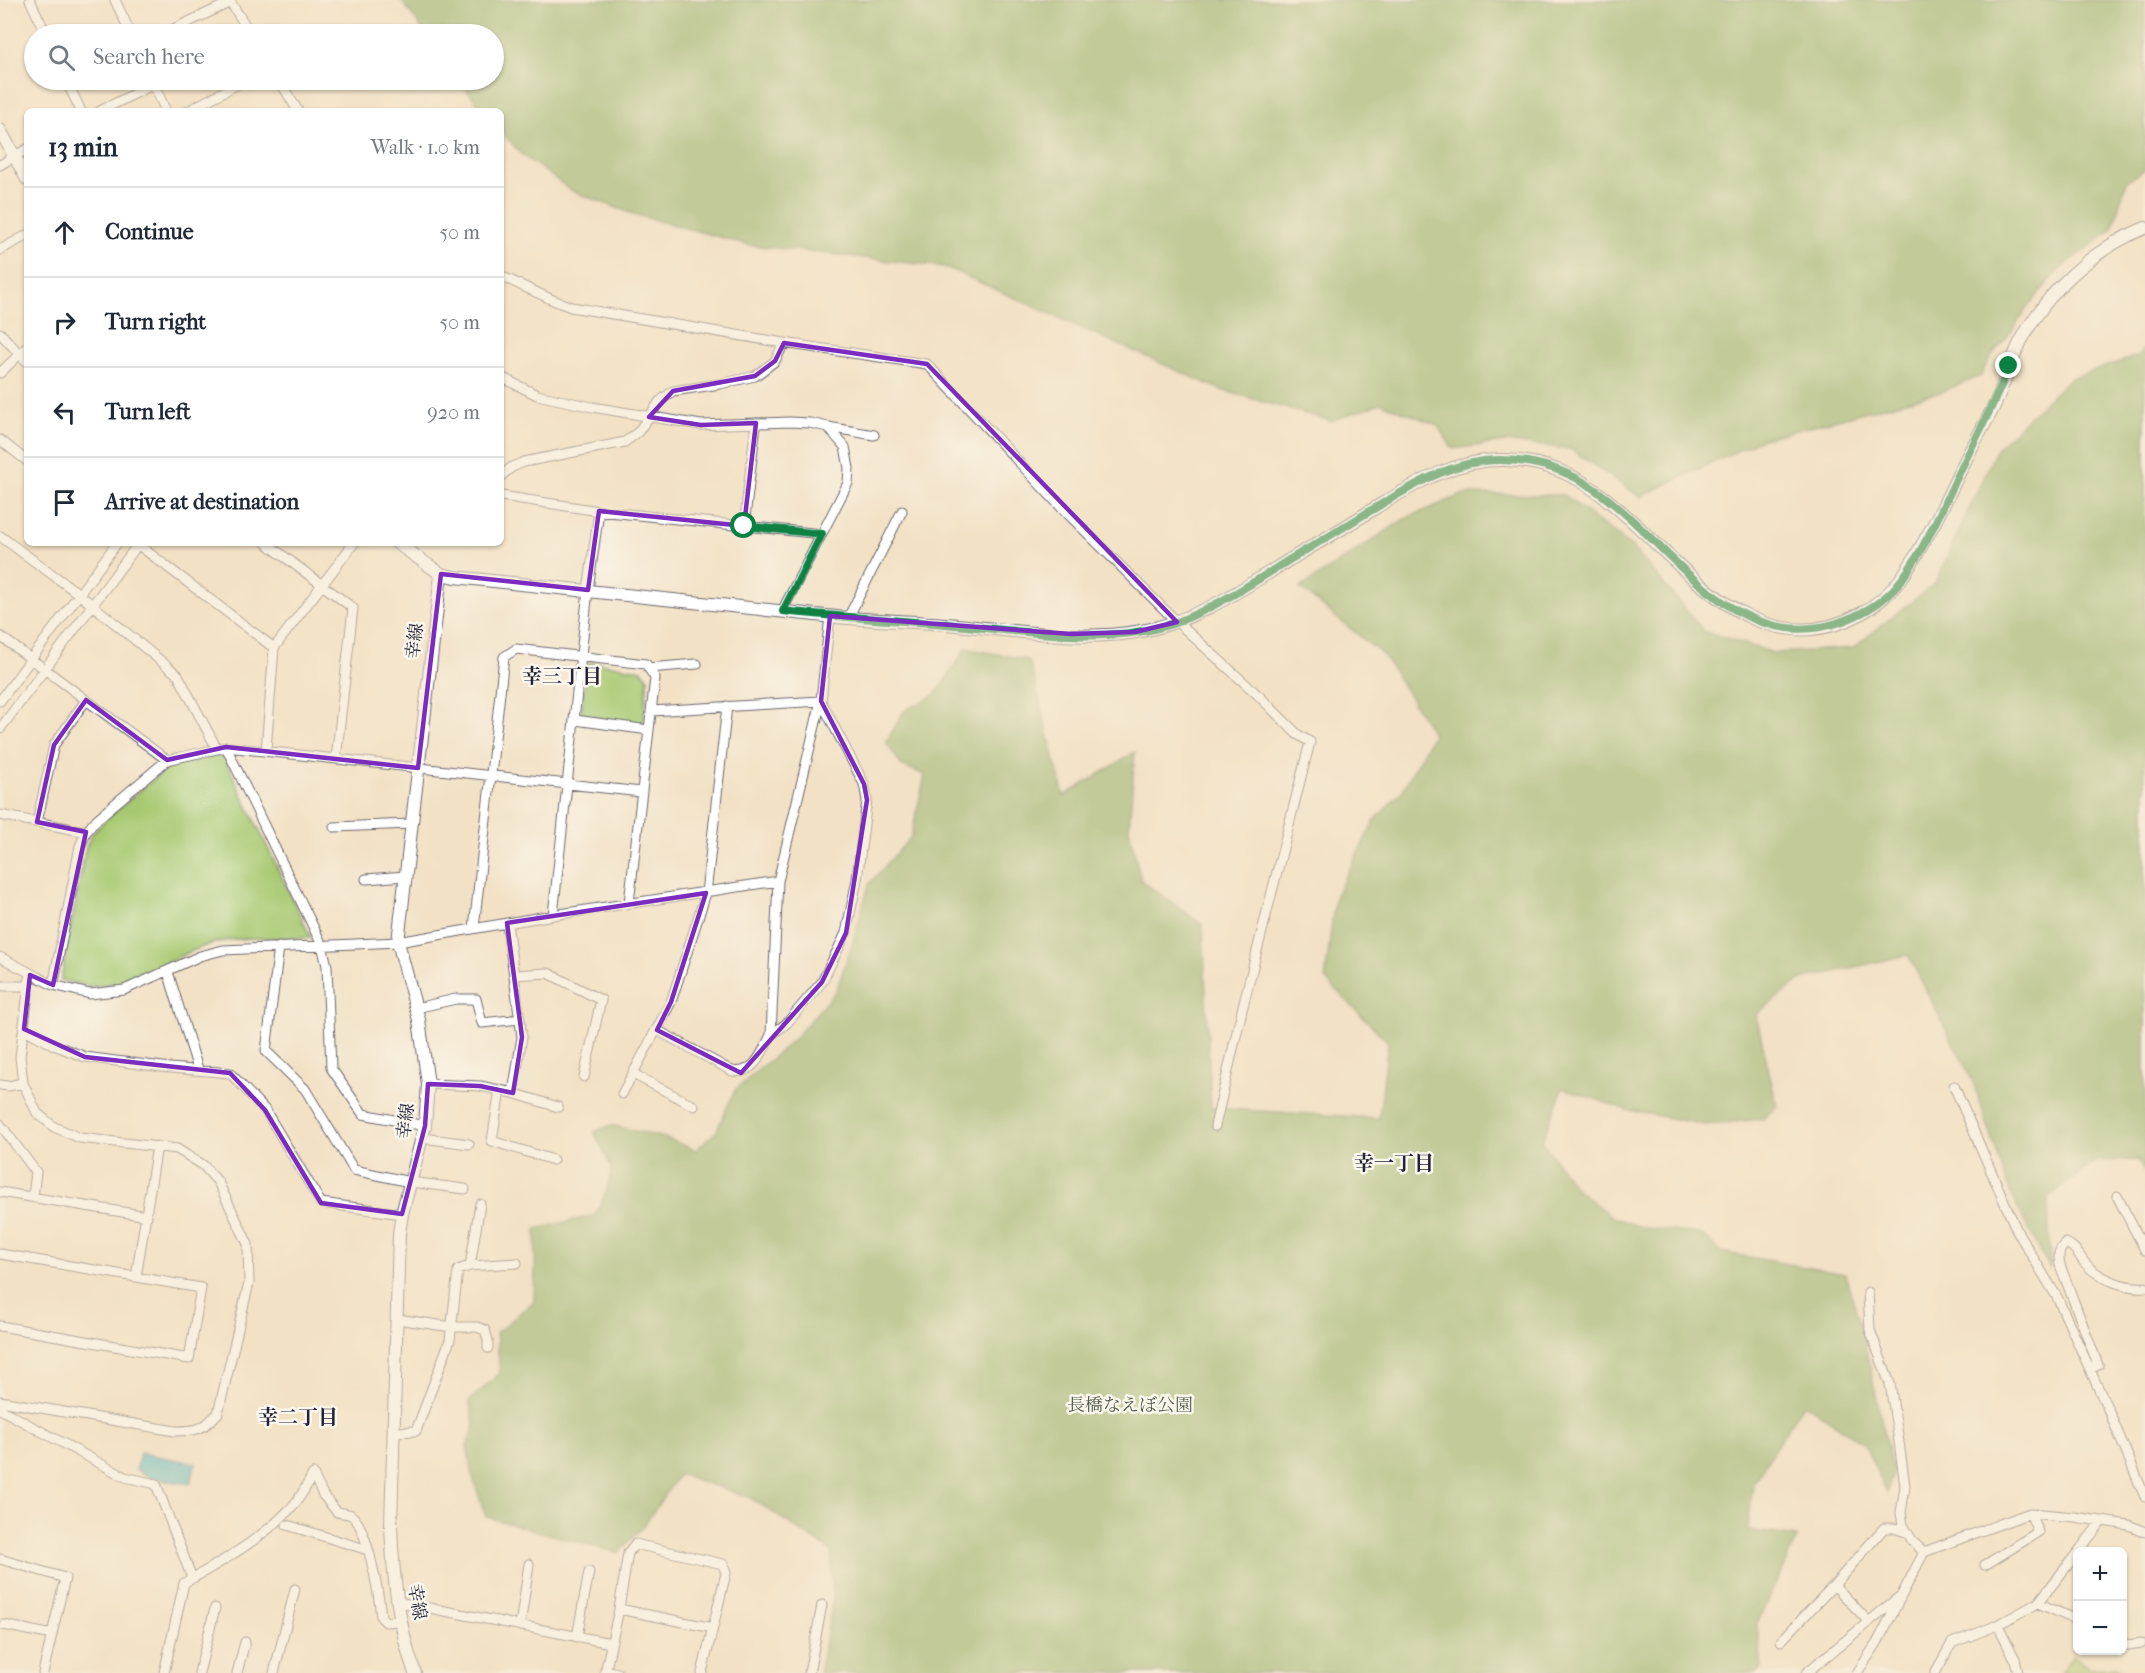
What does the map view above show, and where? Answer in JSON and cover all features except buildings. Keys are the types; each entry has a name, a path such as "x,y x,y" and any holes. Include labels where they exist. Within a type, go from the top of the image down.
{"street":[{"path":"30,0 41,24"},
{"path":"115,0 126,24"},
{"path":"183,24 230,1 245,24"},
{"path":"71,90 80,108"},
{"path":"105,108 138,90"},
{"path":"157,90 165,108"},
{"path":"194,108 227,90"},
{"path":"285,90 296,108"},
{"path":"0,130 24,174"},
{"path":"0,165 24,151"},
{"path":"401,546 441,574 848,618 1071,634 1135,632 1177,622 1246,588 1411,487 1446,470 1497,459 1520,460 1543,465 1585,483 1621,512 1701,586 1724,604 1745,616 1765,624 1790,628 1836,623 1857,615 1890,593 1902,580 1940,514 1996,402 2022,338 2045,304 2072,274 2096,255 2145,228"},
{"path":"0,250 24,237"},
{"path":"504,277 571,306 784,344 927,364 1060,506 1177,622 1259,696 1297,734 1310,742 1215,1126"},
{"path":"0,333 23,351 0,373"},
{"path":"504,474 524,462 625,442 638,432 660,401 673,391 755,376 775,361 784,344"},
{"path":"504,378 537,395 592,407 701,425 810,423 874,435"},
{"path":"744,526 756,423"},
{"path":"783,611 848,483 849,468 844,447 828,427"},
{"path":"0,440 24,459"},
{"path":"504,496 599,511 822,534"},
{"path":"553,915 588,590 599,511"},
{"path":"848,618 902,511"},
{"path":"0,536 79,594 178,675 221,748 322,945 327,966 331,1068 363,1114 469,1144"},
{"path":"0,701 115,546"},
{"path":"0,729 136,546"},
{"path":"142,546 274,648"},
{"path":"270,546 353,608 336,759"},
{"path":"266,750 274,648 352,546"},
{"name":"幸線","path":"415,1673 401,1621 392,1563 391,1526 399,1233 424,1132 428,1084 416,1008 398,942 441,574"},
{"path":"657,1030 732,1071 741,1073 748,1070 761,1054 771,1035 778,881 822,701 830,616"},
{"path":"0,636 167,760"},
{"path":"474,928 504,657 516,649 645,664 654,678 629,903"},
{"path":"648,668 697,664"},
{"path":"37,822 54,745 86,700"},
{"path":"651,711 822,701"},
{"path":"771,1035 787,1023 822,982 846,933 857,880 867,800 864,784 822,701"},
{"path":"622,1094 671,1002 706,893 727,705"},
{"path":"575,720 649,730"},
{"path":"53,986 80,846 86,832 167,760 221,748 266,750 641,792"},
{"path":"0,815 86,832"},
{"path":"334,827 412,824"},
{"path":"366,879 406,876"},
{"path":"0,957 53,986 90,994 124,990 200,956 223,950 398,942 553,915 778,881"},
{"path":"507,923 522,1037 513,1094"},
{"path":"279,947 266,1051 305,1089 354,1170 410,1182 465,1189"},
{"path":"168,972 198,1069"},
{"path":"514,975 548,973 601,1000 584,1077"},
{"path":"0,1405 175,1431 198,1431 218,1413 249,1283 248,1244 218,1182 203,1165 177,1149 80,1138 54,1127 37,1113 23,1083 20,1057 30,975"},
{"path":"0,986 29,986"},
{"path":"416,1008 456,999 476,999 482,1023 519,1019"},
{"path":"24,1029 54,1045 85,1057 230,1073 265,1110 321,1203 402,1214"},
{"path":"633,1074 694,1106"},
{"path":"0,1085 23,1083"},
{"path":"428,1084 480,1086 558,1107"},
{"path":"1954,1086 2017,1231 2057,1297 2145,1497"},
{"path":"500,1090 492,1141 553,1160"},
{"path":"0,1124 36,1172 33,1197"},
{"path":"136,1277 157,1146"},
{"path":"0,1192 147,1215"},
{"path":"2117,1196 2145,1250"},
{"path":"470,1266 480,1204"},
{"path":"2090,1369 2098,1365 2060,1265 2058,1256 2060,1248 2066,1243 2074,1246 2086,1264 2107,1279 2125,1285 2145,1287"},
{"path":"0,1254 201,1288 189,1359 0,1326"},
{"path":"394,1432 416,1431 450,1340 458,1270 470,1266 517,1263"},
{"path":"1868,1292 1870,1330 1890,1384 1897,1425 1905,1486 1901,1513 1906,1532 1924,1552"},
{"path":"397,1319 452,1327 477,1326 485,1330 488,1348"},
{"path":"0,1405 125,1477 156,1484 192,1578"},
{"path":"164,1673 184,1583 259,1535 288,1511 313,1474 323,1495 337,1512 349,1514 357,1520 368,1550 378,1590 381,1617 386,1622 401,1621"},
{"path":"1985,1565 2038,1532 2031,1513"},
{"path":"1857,1673 1877,1643 1924,1552 2031,1513 2129,1525 2145,1532"},
{"path":"2082,1547 2102,1521"},
{"path":"287,1525 368,1550"},
{"path":"1781,1641 1884,1528 1906,1532"},
{"path":"618,1673 605,1672 628,1553 635,1544 723,1564 726,1573 702,1673"},
{"path":"1935,1673 1952,1643 1998,1625 2038,1603 2073,1558"},
{"path":"0,1559 65,1578 43,1673"},
{"path":"520,1626 529,1564"},
{"path":"577,1637 589,1572"},
{"path":"1834,1585 1868,1621"},
{"path":"274,1673 295,1589"},
{"path":"1806,1673 1904,1594"},
{"path":"398,1602 610,1643"},
{"path":"2038,1603 2073,1619"},
{"path":"809,1673 822,1605"},
{"path":"199,1673 215,1608"},
{"path":"619,1609 713,1628"},
{"path":"4,1625 52,1635"},
{"path":"1998,1625 2018,1673"},
{"path":"237,1673 245,1642"},
{"path":"2127,1644 2141,1643"}],"highlighted area":[{"path":"784,343 927,364 1177,622 1135,632 1071,634 830,616 821,701 864,784 867,800 846,933 822,982 741,1073 657,1030 671,1002 706,893 507,923 522,1037 513,1093 480,1086 428,1084 425,1126 402,1214 321,1203 265,1110 230,1073 85,1057 24,1029 30,975 53,985 86,832 37,822 54,745 86,700 167,760 226,747 418,768 441,574 588,590 599,511 744,526 756,423 701,425 649,417 673,391 755,376 775,361"}],"green space":[{"path":"401,0 2145,0 2145,169 2127,181 2112,229 2059,270 2029,305 1990,358 1981,376 1944,391 1762,439 1640,497 1570,449 1506,442 1453,449 1437,425 1381,403 1331,421 1221,390 945,267 749,245 636,215 574,192 522,155 504,134 504,108 482,108 467,90 504,90 504,24 419,24"},
{"name":"長橋なえぼ公園","path":"2145,347 2145,1173 2138,1160 2096,1161 2048,1198 2050,1269 2011,1195 1973,1082 1908,955 1800,980 1756,1015 1777,1106 1763,1119 1706,1125 1627,1110 1563,1088 1542,1141 1575,1188 1612,1217 1645,1228 1700,1234 1721,1252 1845,1274 1862,1330 1893,1473 1887,1493 1864,1444 1804,1403 1753,1483 1748,1530 1797,1537 1757,1624 1762,1667 1756,1673 819,1673 833,1599 831,1551 751,1498 679,1474 643,1527 618,1553 486,1517 472,1475 467,1445 475,1426 469,1401 500,1373 496,1333 534,1301 536,1229 595,1215 606,1193 612,1169 594,1132 611,1125 665,1138 696,1150 716,1132 735,1090 793,1040 836,991 869,884 911,837 925,775 901,765 886,742 904,711 936,694 966,648 1029,660 1064,796 1135,752 1129,829 1141,880 1203,925 1211,1108 1379,1118 1388,1042 1325,979 1335,897 1375,820 1402,791 1433,734 1384,656 1300,588 1406,518 1464,494 1564,495 1631,546 1704,631 1774,653 1853,648 1935,583 1997,448 2069,379 2137,356"},
{"path":"591,662 642,670 648,678 643,724 586,717 581,714 586,666"},
{"path":"223,755 311,938 250,938 214,943 124,981 109,984 88,986 61,980 86,847 92,834 105,820 170,766"},
{"path":"2073,1656 2090,1669 2116,1667 2125,1673 2060,1673"}],"water":[{"path":"140,1453 196,1463 190,1484 152,1478 136,1470"}],"district":[{"name":"幸三丁目","path":"562,676"},
{"name":"幸一丁目","path":"1394,1163"},
{"name":"幸二丁目","path":"298,1417"}],"route":[{"path":"744,526 822,534 783,611 1071,634 1135,632 1177,622 1246,588 1411,487 1446,470 1497,459 1520,460 1543,465 1585,483 1604,497 1701,586 1724,604 1765,624 1790,628 1814,628 1857,615 1890,593 1902,580 1940,514 1996,402 2009,366"}]}
